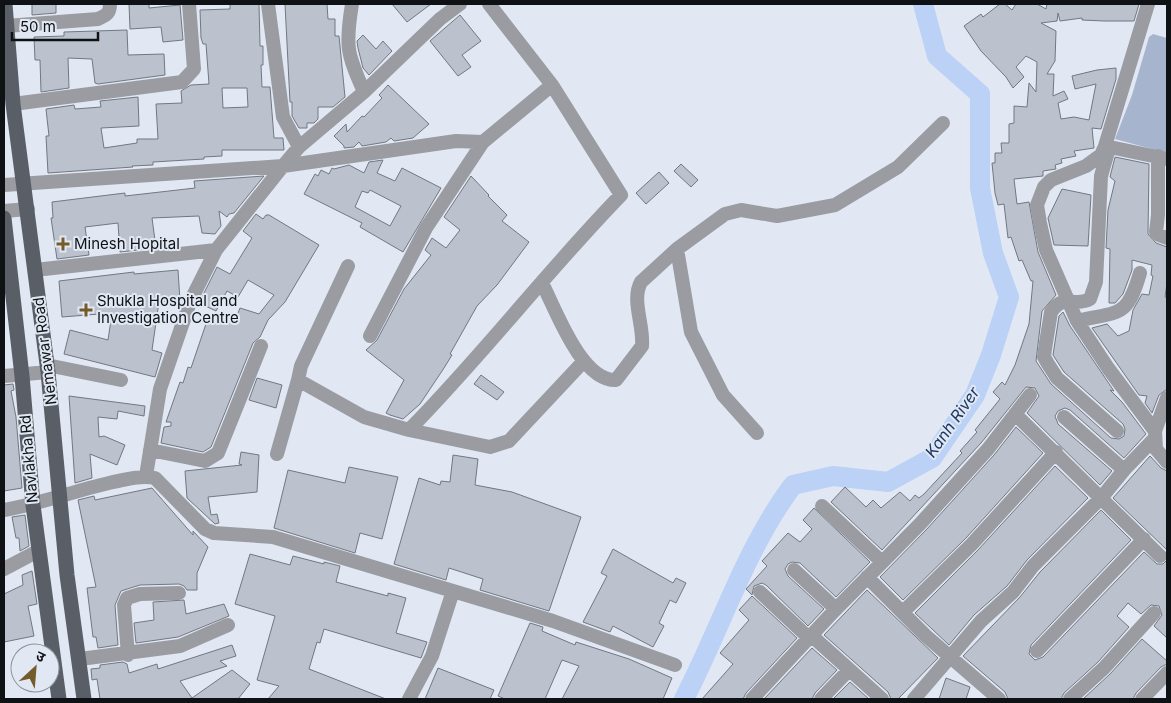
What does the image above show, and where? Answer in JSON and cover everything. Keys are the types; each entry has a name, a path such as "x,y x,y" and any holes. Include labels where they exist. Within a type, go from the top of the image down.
{"main road":[{"name":"Nemawar Road","path":"5,4 14,104 47,369 59,495 84,699"},
{"name":"Navlakha Rd","path":"4,218 22,376 38,552 59,699"}],"street":[{"path":"6,26 98,19 107,15 110,11 110,4"},
{"path":"14,104 182,82 194,69 189,4"},
{"path":"268,4 283,118 299,147"},
{"path":"352,4 347,37 349,58 364,92"},
{"path":"146,476 163,380 190,302 216,250 299,147 364,92 440,19 460,4"},
{"path":"409,430 542,283 578,239 621,195 552,85 489,4"},
{"path":"1117,431 1057,378 1044,357 1051,312 1059,304 1069,300 1081,302 1090,299 1096,282 1101,176 1107,147 1148,4"},
{"path":"370,336 426,228 483,142 552,85"},
{"path":"542,283 583,362 609,380 616,380 642,346 637,296 638,287 677,249 725,214 741,210 777,216 835,206 898,167 943,123"},
{"path":"4,185 283,166 456,142 483,142"},
{"path":"1107,147 1163,158 1156,232 1158,235 1167,238"},
{"path":"1107,147 1101,155 1086,166 1051,180 1044,187 1038,205 1046,250 1077,321 1158,441 1167,462"},
{"path":"4,211 28,209"},
{"path":"677,249 691,332 723,395 757,433"},
{"path":"35,270 216,250"},
{"path":"277,454 302,366 348,266"},
{"path":"1077,321 1126,307 1133,298 1140,273"},
{"path":"150,450 205,461 213,457 218,452 261,346"},
{"path":"298,380 364,416 409,430 490,447 509,441 583,362"},
{"path":"4,376 22,376 47,369 121,380"},
{"path":"752,699 836,609 920,524 988,450 1030,395"},
{"path":"914,699 981,622 1013,592 1033,566 1102,497 1124,470 1158,441 1167,398"},
{"path":"1015,414 1102,497 1160,556"},
{"path":"1064,417 1124,470"},
{"path":"903,612 972,544 1056,452"},
{"path":"4,510 33,505 59,495 146,476 155,478 205,529 214,533 273,537 553,621 675,665"},
{"path":"822,506 882,562"},
{"path":"1037,651 1144,539"},
{"path":"4,569 38,552"},
{"path":"794,570 836,609"},
{"path":"867,577 951,657 1000,699"},
{"path":"409,699 432,656 453,591"},
{"path":"760,592 882,699"},
{"path":"128,655 124,605 127,598 140,594 179,593"},
{"path":"1070,699 1104,668 1154,613"},
{"path":"80,660 128,655 180,646 228,625"},
{"path":"821,699 849,670"},
{"path":"1142,699 1167,673"}],"shaded area":[{"path":"1153,34 1167,38 1167,153 1115,139 1132,95 1149,37"}],"building":[{"path":"32,4 56,4 56,13 32,15"},
{"path":"129,4 149,4 149,8 180,5 183,40 163,42 161,27 130,29"},
{"path":"230,4 259,4 260,46 263,46 263,65 261,65 262,87 270,87 274,138 283,138 284,150 222,150 222,156 204,157 204,159 153,162 153,165 133,167 48,173 46,136 49,136 46,109 74,105 75,109 101,107 100,101 138,97 139,126 101,128 104,148 137,143 137,139 158,139 156,104 182,103 181,91 191,85 209,84 206,44 203,44 201,38 200,10 230,9","holes":["222,88 247,88 248,107 223,108"]},
{"path":"285,4 327,4 328,19 335,19 335,36 339,36 345,97 333,107 318,107 318,119 314,123 307,123 307,128 299,128 292,116"},
{"path":"392,4 431,4 407,22"},
{"path":"1000,4 1005,4 1012,10 1016,4 1037,4 1046,9 1047,4 1139,4 1134,21 1082,20 1082,18 1060,21 1058,13 1057,21 1041,23 1056,31 1055,61 1047,74 1054,74 1053,96 1064,91 1068,99 1058,103 1061,119 1074,117 1089,120 1096,84 1075,89 1072,76 1116,68 1116,79 1101,129 1092,128 1094,148 1074,151 1076,156 1061,159 1062,163 1055,165 1056,169 1043,171 1043,176 1014,179 1017,204 1029,202 1038,252 1056,295 1042,311 1036,361 1051,384 1111,438 1119,439 1124,436 1125,429 1123,424 1064,372 1053,355 1059,316 1063,312 1070,326 1114,391 1110,390 1122,402 1146,434 1124,458 1070,410 1065,408 1058,411 1055,416 1058,424 1112,471 1100,485 1027,413 1039,396 1035,388 1026,387 981,443 882,550 831,502 845,487 866,507 873,500 881,508 900,492 910,501 915,495 919,498 924,494 962,453 960,451 977,432 975,430 1000,399 993,392 1002,382 1005,385 1015,365 1029,324 1033,281 1031,281 1022,260 1019,261 1011,237 1008,238 1004,204 998,205 995,193 992,163 995,163 995,153 1002,153 1001,143 1009,143 1009,124 1014,123 1014,106 1027,107 1029,83 1036,92 1037,62 1026,56 1016,67 1024,77 1013,88 1006,77 981,51 964,26 981,14 983,17"},
{"path":"460,15 481,41 462,55 471,67 458,76 430,41"},
{"path":"127,30 128,55 164,54 165,75 98,84 95,83 92,59 68,58 69,88 41,92 40,60 35,60 34,37 64,36 64,32"},
{"path":"363,35 376,49 383,41 392,51 369,75 363,68 358,48 357,41"},
{"path":"388,85 429,124 413,138 394,141 391,138 386,142 362,146 359,142 354,147 344,148 334,136 346,124 347,132 362,116 364,117 382,98 379,95"},
{"path":"1115,157 1149,164 1148,234 1156,243 1167,247 1165,297 1167,298 1167,389 1159,395 1152,413 1145,403 1147,396 1139,395 1092,328 1107,324 1118,336 1129,331 1133,310 1142,294 1149,295 1153,276 1151,275 1152,265 1132,260 1132,270 1123,294 1115,303 1109,303 1110,249 1106,248 1108,210 1115,181 1110,177"},
{"path":"383,160 377,173 395,181 402,168 441,188 403,252 360,227 362,223 304,194 315,174 318,176 321,170 329,174 332,168 349,165 364,173 369,162","holes":["370,190 401,206 390,226 355,207 362,191 368,193"]},
{"path":"681,164 698,180 691,187 674,171"},
{"path":"659,172 669,183 646,204 636,193"},
{"path":"264,176 234,213 229,214 227,217 219,211 221,226 215,234 202,233 199,216 152,218 156,248 120,252 118,223 85,227 89,255 57,259 51,218 53,218 52,202 125,193 125,196 195,188 194,181"},
{"path":"471,176 507,215 502,221 529,242 497,285 477,306 450,354 452,355 420,404 403,419 390,415 386,413 404,380 366,350 377,340 404,289 431,255 425,250 432,238 446,248 460,230 444,217"},
{"path":"1062,189 1091,195 1088,246 1054,245 1048,218"},
{"path":"256,214 263,219 266,215 269,215 319,245 285,302 268,320 260,337 253,343 211,447 203,452 161,443 164,427 171,426 171,422 166,422 180,382 183,383 188,367 191,368 209,315 234,323 240,308 259,314 274,295 248,280 238,297 227,291 216,311 199,303 217,267 230,274 252,238 243,231"},
{"path":"178,270 180,301 159,302 152,350 162,353 155,377 64,354 70,330 108,340 112,313 62,317 59,281 134,272 134,274"},
{"path":"481,375 504,392 497,400 474,384"},
{"path":"257,378 282,385 276,408 249,400"},
{"path":"13,384 14,390 11,391 16,417 22,488 4,491 4,385"},
{"path":"69,396 145,406 144,416 118,411 117,419 98,417 99,437 104,436 125,445 117,465 90,454 92,478 75,483"},
{"path":"1016,427 1043,453 966,538 903,600 880,577 926,530 994,455"},
{"path":"241,452 259,455 257,492 208,497 211,515 217,514 219,523 215,524 187,498 185,471 242,465 239,464"},
{"path":"453,455 478,459 475,485 512,492 581,517 549,611 480,590 483,579 449,568 446,580 394,564 419,478 440,485 441,481 450,482"},
{"path":"1150,456 1161,468 1167,471 1167,550 1113,498"},
{"path":"1055,466 1088,498 1027,560 1007,586 974,615 949,645 915,613 978,550"},
{"path":"349,467 398,477 382,539 360,533 355,553 274,528 288,470 345,483"},
{"path":"152,488 193,535 193,531 208,547 197,573 197,590 187,590 179,584 140,585 121,591 115,605 118,645 98,648 96,637 93,637 87,588 96,587 78,500 94,496 95,500"},
{"path":"814,508 870,562 836,597 800,563 792,562 788,564 785,569 788,576 824,609 808,626 766,585 762,583 754,586 752,595 746,589 767,566 762,561 788,533 800,542 812,529 803,520"},
{"path":"1101,510 1131,540 1031,645 1029,654 1035,660 1043,657 1144,552 1157,564 1163,564 1167,560 1167,638 1154,626 1162,615 1159,606 1151,605 1141,614 1128,603 1117,616 1129,627 1098,662 1064,693 1061,699 1008,699 1005,692 963,656 1020,597 1040,572"},
{"path":"25,515 29,546 20,551 19,538 16,538 12,517"},
{"path":"613,549 673,583 676,578 686,583 676,603 670,600 659,623 664,626 653,647 613,626 610,632 583,622 607,576 601,573"},
{"path":"250,554 290,565 293,556 340,566 336,582 388,596 388,593 406,598 396,633 427,642 421,658 324,629 320,643 317,642 309,669 386,699 268,699 279,686 257,680 275,616 235,604"},
{"path":"32,571 37,604 28,606 34,636 4,642 4,594 23,585 22,575"},
{"path":"867,590 938,658 898,699 891,699 888,692 824,635"},
{"path":"752,596 797,638 746,693 743,699 702,699 733,664 720,653 749,620 739,610"},
{"path":"184,600 186,614 224,604 229,616 178,637 136,643 134,623 154,620 153,602"},
{"path":"530,623 543,627 542,631 575,645 576,642 629,659 672,678 663,699 562,699 579,666 562,660 545,699 505,699 498,696"},
{"path":"1142,639 1167,661 1167,664 1161,667 1136,693 1133,699 1083,699 1110,674"},
{"path":"232,645 236,656 220,661 227,666 180,681 192,698 232,670 250,684 238,699 100,699 97,679 92,680 91,669 100,668 100,665 123,662 127,664 129,673 157,664 158,669"},
{"path":"812,648 837,670 815,693 812,699 764,699"},
{"path":"438,668 494,690 490,699 425,699"},
{"path":"946,678 970,687 966,699 939,699"},
{"path":"850,682 869,699 833,699"}],"waterway":[{"name":"Kanh River","path":"684,699 747,562 761,535 793,485 833,476 888,482 932,458 975,395 991,355 1009,297 993,253 980,188 980,94 937,56 923,4"}],"place":[{"name":"Minesh Hopital","path":"63,244"},
{"name":"Shukla Hospital and Investigation Centre","path":"86,310"}]}
